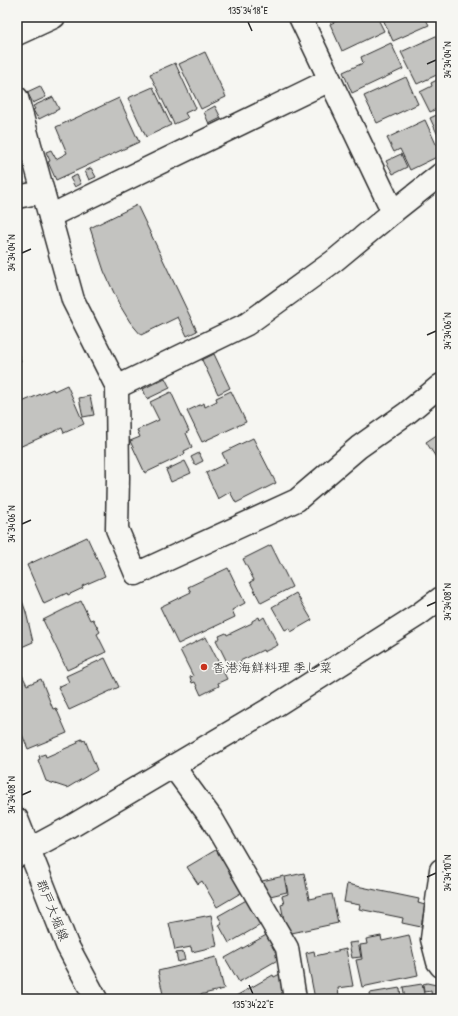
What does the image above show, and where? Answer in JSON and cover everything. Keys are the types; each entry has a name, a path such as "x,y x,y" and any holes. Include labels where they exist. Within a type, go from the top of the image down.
{"street":[{"path":"17,34 54,17"},
{"path":"300,17 393,212"},
{"path":"50,216 330,80"},
{"path":"17,98 74,300 117,387 117,529 136,574 297,500 360,447 408,413 441,385"},
{"path":"117,387 247,324 334,261 441,174"},
{"path":"17,197 44,192"},
{"path":"23,853 67,829 275,706 418,615 438,605"},
{"path":"173,766 212,819 287,948 295,999"},
{"name":"郡戸大堀線","path":"17,819 23,853 67,945 96,999"},
{"path":"441,870 432,940 438,962 441,966"}],"building":[{"path":"345,17 377,17 384,31 342,51 330,24"},
{"path":"382,17 427,17 425,18 429,25 393,41"},
{"path":"438,35 441,42 441,73 417,84 401,52"},
{"path":"391,43 403,69 352,93 343,72 363,63 361,57"},
{"path":"205,52 226,97 201,109 179,64"},
{"path":"175,63 196,108 185,113 188,118 174,124 150,74"},
{"path":"406,77 418,104 377,123 364,96"},
{"path":"441,78 441,107 430,112 420,92 432,86 431,83"},
{"path":"40,86 46,97 33,103 27,92"},
{"path":"153,87 171,125 146,137 128,98"},
{"path":"53,97 59,109 39,119 33,110 35,109 33,106"},
{"path":"119,98 139,142 56,180 48,162 50,161 46,152 51,150 56,159 67,153 56,127"},
{"path":"215,106 221,118 209,124 204,112"},
{"path":"441,113 441,142 430,118"},
{"path":"425,120 441,155 410,170 400,149 394,152 387,138"},
{"path":"401,154 407,167 393,174 386,161"},
{"path":"17,158 21,181 17,182"},
{"path":"91,168 96,177 89,180 85,171"},
{"path":"77,175 81,184 75,187 70,178"},
{"path":"137,205 197,331 187,336 178,317 141,335 130,322 119,304 104,271 90,228"},
{"path":"18,354 21,361 17,362"},
{"path":"214,354 230,388 218,394 202,360"},
{"path":"165,378 170,388 147,399 143,389"},
{"path":"67,385 84,424 64,433 62,428 17,448 17,404 53,389 54,391"},
{"path":"231,391 246,422 202,442 187,411 204,403 205,407 217,401 216,398"},
{"path":"171,392 189,431 186,433 192,447 184,451 185,454 145,473 130,441 140,437 137,430 159,420 150,402"},
{"path":"90,396 94,415 83,417 79,398"},
{"path":"441,432 441,465 426,442"},
{"path":"253,438 276,483 236,503 230,492 218,499 206,473 227,463 222,453"},
{"path":"199,453 203,461 195,465 191,457"},
{"path":"185,461 191,473 171,482 166,470"},
{"path":"87,537 105,576 82,586 83,588 68,595 67,593 44,604 27,565"},
{"path":"271,545 292,587 261,603 250,582 254,580 243,559"},
{"path":"228,568 245,603 232,610 235,617 178,644 160,607 191,592 188,587"},
{"path":"296,593 312,620 291,632 289,628 285,630 272,607"},
{"path":"21,598 33,642 17,649 17,600"},
{"path":"81,601 90,620 93,619 100,632 97,634 106,652 67,670 43,620"},
{"path":"259,617 260,620 264,617 278,645 264,652 263,650 240,661 241,663 230,668 216,640 220,638 219,636 226,633 227,635 252,623 252,621"},
{"path":"206,637 227,679 218,683 219,686 201,695 195,682 192,683 190,677 193,676 180,650"},
{"path":"105,658 119,687 69,710 58,687 69,682 66,676"},
{"path":"22,675 27,685 41,679 53,709 56,708 67,733 28,749 21,732 19,733 17,727 17,677"},
{"path":"82,739 82,741 85,740 97,770 67,788 46,781 38,760 40,759 39,756 45,754 46,757 78,743 77,741"},
{"path":"219,848 244,891 217,907 202,881 198,884 187,867"},
{"path":"304,873 309,899 332,894 338,923 287,934 281,905 284,904 282,896 288,894 285,877"},
{"path":"284,876 287,892 266,897 262,881"},
{"path":"347,884 419,899 418,903 425,905 421,927 402,923 403,918 359,909 360,905 344,902"},
{"path":"250,898 264,923 229,943 219,925 222,923 218,916"},
{"path":"211,915 217,946 192,952 191,947 175,950 169,923"},
{"path":"270,933 281,958 239,982 225,958"},
{"path":"409,935 418,975 362,987 356,960 362,959 360,945 367,944 366,939 381,936 382,941"},
{"path":"358,942 361,957 352,958 349,943"},
{"path":"346,949 353,986 338,988 339,996 326,999 315,999 306,953 314,951 315,956"},
{"path":"183,952 185,960 178,962 176,953"},
{"path":"216,957 224,989 183,999 164,999 158,971"},
{"path":"280,974 286,985 281,987 287,998 285,999 238,999 236,996 273,975 274,977"},
{"path":"427,983 441,986 441,999 432,999 431,991 424,992 423,984"},
{"path":"422,984 425,999 405,999 403,987"},
{"path":"400,988 401,999 371,999 370,993"}],"place":[{"name":"香港海鮮料理 季し菜","path":"204,667"}]}
